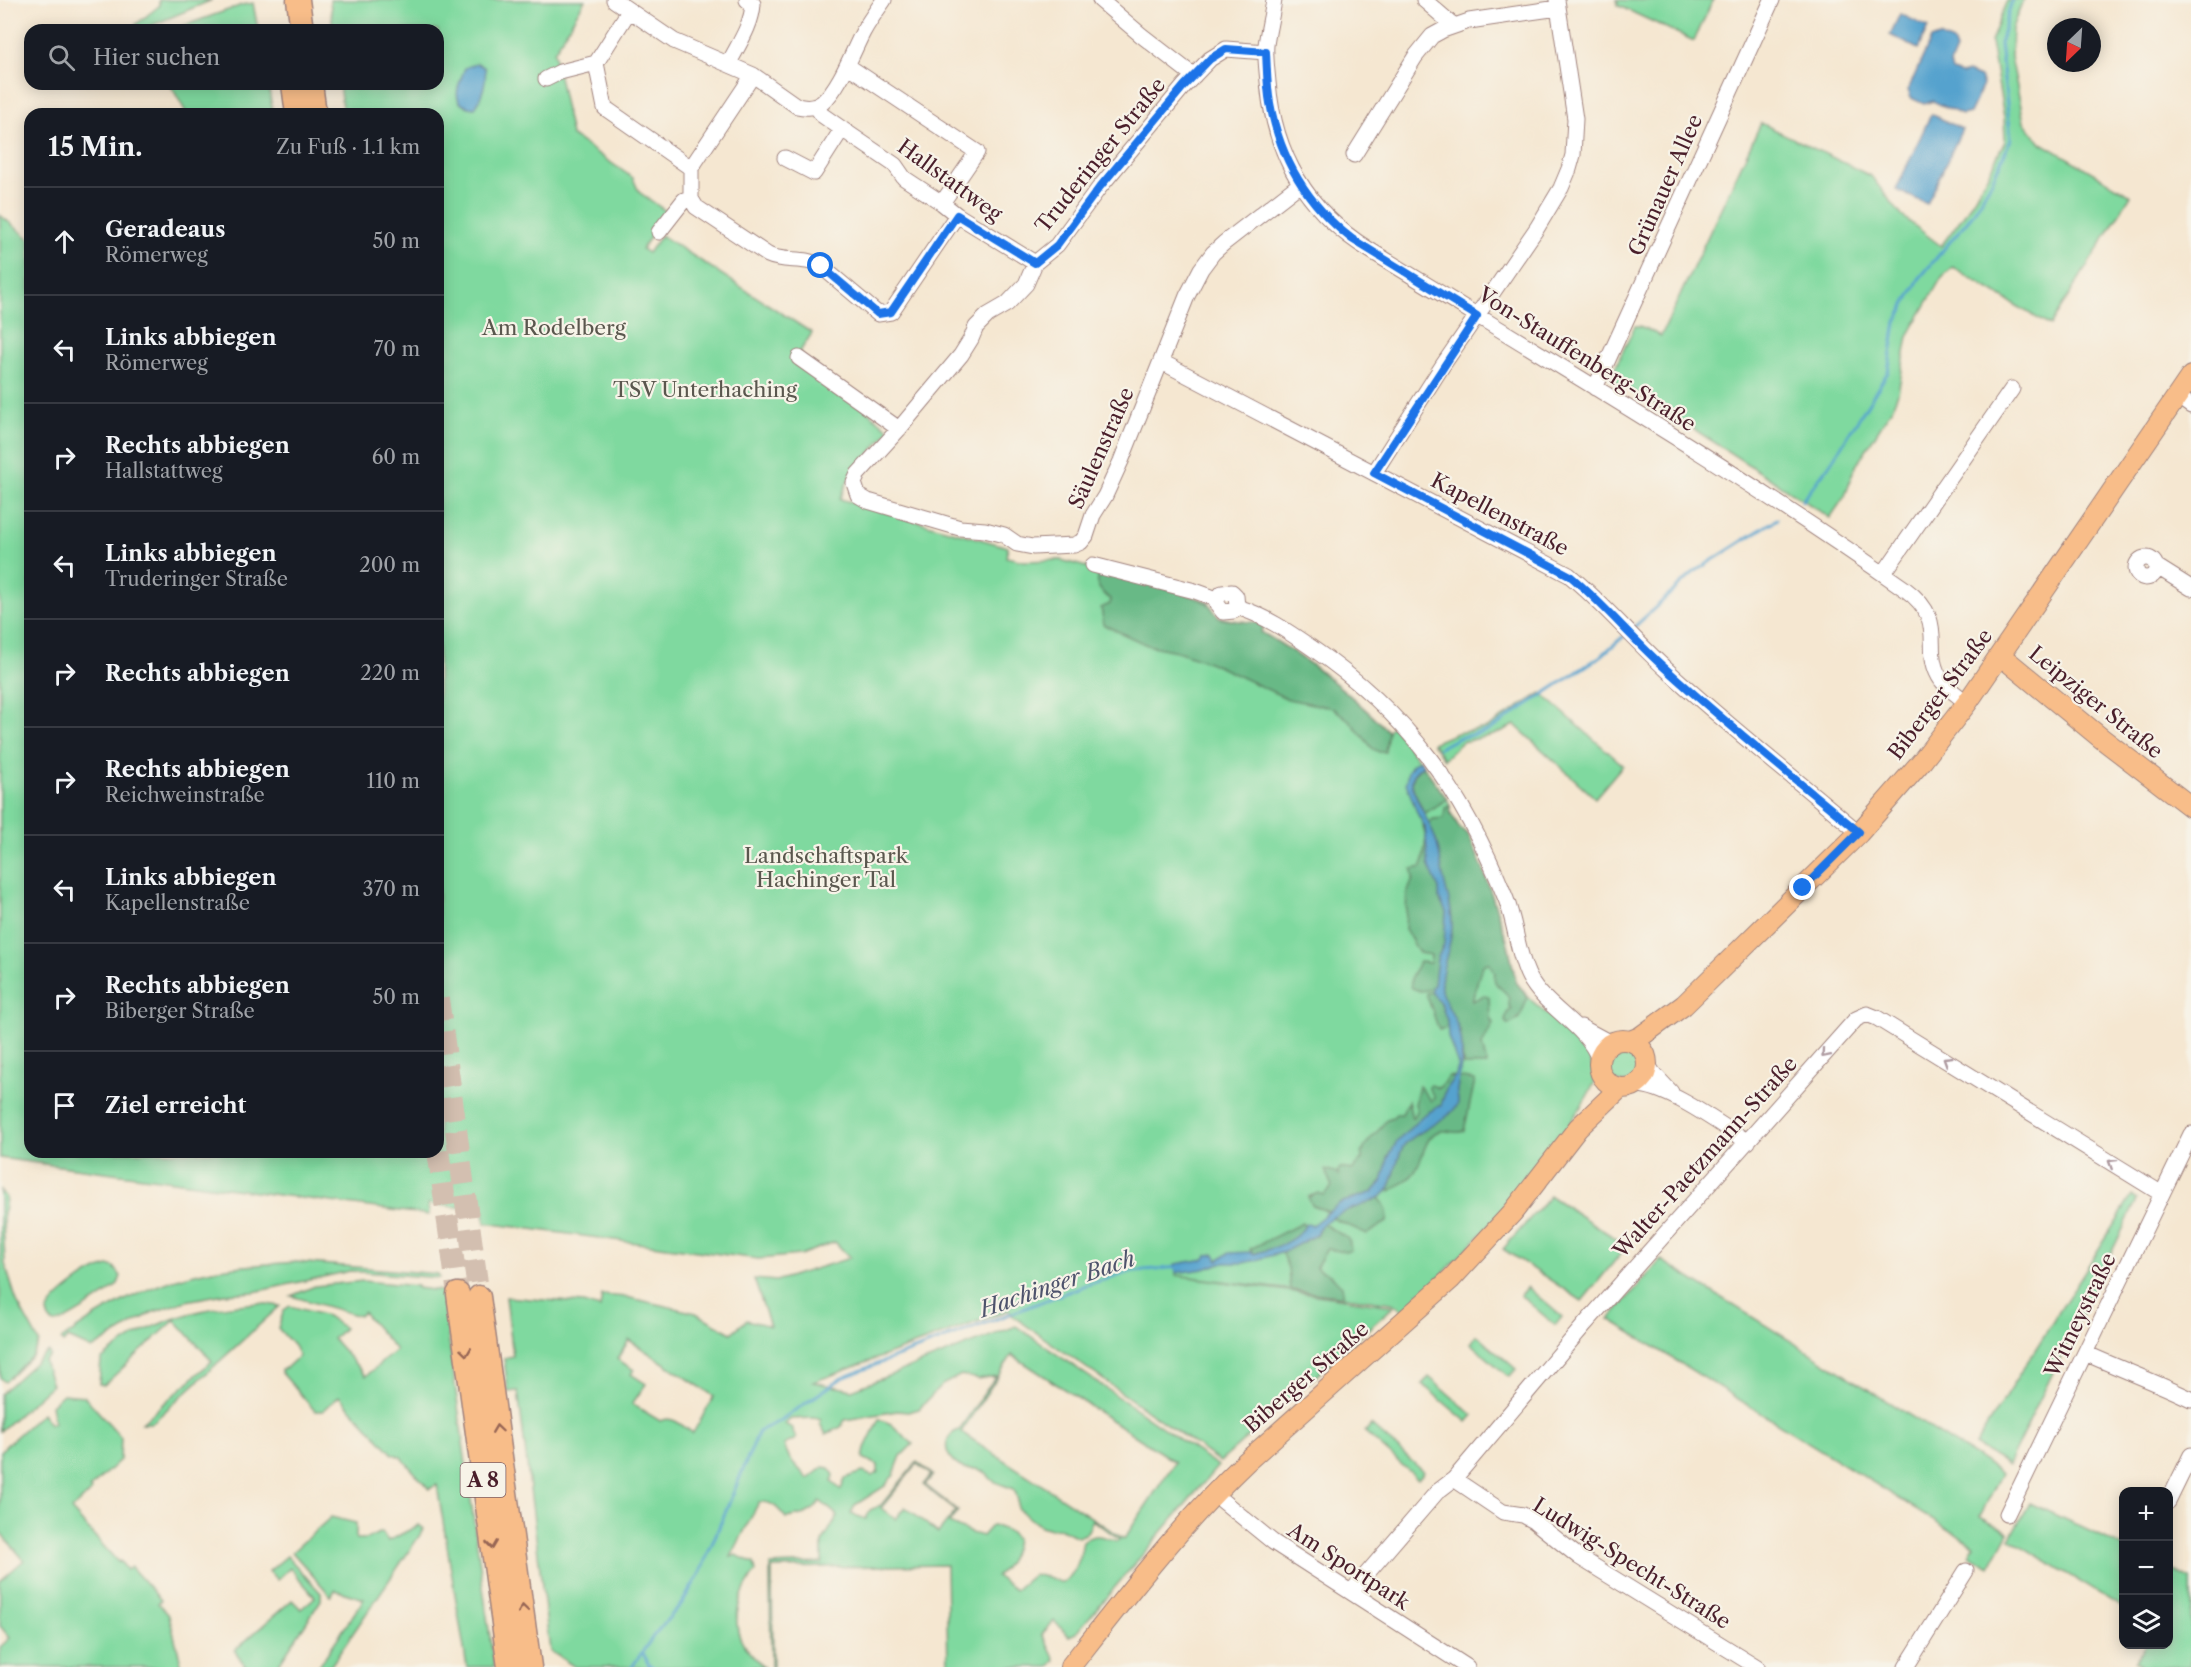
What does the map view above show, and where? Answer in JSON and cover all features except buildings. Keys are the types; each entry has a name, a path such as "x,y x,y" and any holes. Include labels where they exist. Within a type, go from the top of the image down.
{"highway":[{"path":"288,24 291,2"},
{"path":"291,2 300,24"},
{"path":"294,90 296,108"},
{"path":"312,90 314,108"},
{"name":"A 8","path":"509,1667 468,1296 530,1667"}],"main road":[{"name":"Biberger Straße","path":"1648,1061 1651,1048 1684,1005 1859,832 1922,761 1967,703 2184,401 2191,376"},
{"name":"Leipziger Straße","path":"2000,655 2101,738 2191,807"},
{"name":"Biberger Straße","path":"1622,1041 1640,1037 1684,1005"},
{"path":"1622,1041 1638,1044 1648,1061 1647,1073 1628,1087 1613,1086 1601,1068 1607,1046 1622,1041"},
{"name":"Biberger Straße","path":"1070,1667 1214,1494 1246,1462 1451,1279 1513,1212 1578,1128 1596,1095 1601,1068"},
{"name":"Biberger Straße","path":"1578,1128 1628,1087"}],"street":[{"path":"614,0 674,41 753,75 797,106 804,108 823,102 848,66 864,31 884,0"},
{"path":"729,63 753,10 753,4 747,0"},
{"path":"1100,0 1141,36 1194,76"},
{"name":"Von-Stauffenberg-Straße","path":"1274,0 1266,52 1270,101 1284,152 1300,184 1316,207 1352,239 1781,505 1916,596 1924,606 1932,630 1934,659 1938,674 1950,689 1967,703"},
{"path":"1424,0 1454,26"},
{"name":"Grünauer Allee","path":"1595,388 1772,0"},
{"path":"1354,155 1415,57 1432,36 1469,21 1558,4 1575,119 1574,155 1561,188 1537,228 1374,473"},
{"path":"546,79 560,72 596,63 629,11"},
{"name":"Truderinger Straße","path":"855,488 854,483 858,474 899,429 966,348 976,327 988,315 1007,304 1026,284 1035,263 1057,245 1099,188 1210,59 1226,49 1266,52"},
{"path":"596,63 605,108 691,168"},
{"path":"848,66 977,152 942,203"},
{"path":"753,75 691,168 691,198 696,207 768,255 775,258 811,260 878,314 891,312 957,215"},
{"name":"Hallstattweg","path":"816,106 822,115 895,165 904,178 957,215 1035,263"},
{"path":"785,158 814,173 842,129"},
{"name":"Säulenstraße","path":"855,488 858,495 868,501 960,528 985,530 1004,535 1017,544 1033,547 1074,545 1081,542 1086,536 1093,515 1105,496 1162,362 1187,296 1201,269 1213,254 1262,212 1300,184"},
{"path":"658,232 684,200 691,198"},
{"path":"799,358 899,429"},
{"name":"Kapellenstraße","path":"1162,362 1569,575 1594,596 1627,632 1677,679 1859,832"},
{"path":"1884,573 2012,389"},
{"path":"1093,565 1195,591 1217,599 1216,604 1223,612 1229,613 1237,607 1254,612 1290,633 1356,680 1397,719 1424,749 1464,810 1479,838 1507,901 1530,977 1539,990 1596,1051 1601,1068"},
{"path":"2156,567 2191,588"},
{"name":"Walter-Paetzmann-Straße","path":"1351,1592 1437,1492 1454,1479 1585,1324 1856,1019 1867,1014 1902,1032 2162,1194"},
{"path":"1570,1022 1605,1040 1622,1041"},
{"path":"1648,1061 1653,1073 1678,1099"},
{"path":"1628,1087 1645,1085 1753,1136"},
{"name":"Witneystraße","path":"2007,1514 2191,1134"},
{"path":"2085,1353 2191,1399"},
{"path":"2173,1493 2191,1455"},
{"name":"Ludwig-Specht-Straße","path":"1454,1479 1503,1512 1528,1518 1579,1557 1757,1667"},
{"name":"Am Sportpark","path":"1214,1494 1273,1542 1467,1667"},
{"path":"1906,1667 1966,1571"}],"green space":[{"path":"159,0 212,0 155,24 136,24 159,6"},
{"name":"Landschaftspark Hachinger Tal","path":"330,0 585,0 554,52 571,135 633,178 639,192 667,212 642,249 648,253 661,235 812,333 799,353 890,430 850,476 840,499 1008,547 1006,557 1024,561 1061,560 1208,601 1214,613 1219,616 1264,626 1261,632 1295,653 1327,677 1387,731 1393,726 1447,799 1450,812 1460,829 1468,834 1483,869 1508,944 1516,982 1530,999 1547,1014 1554,1016 1589,1051 1595,1082 1555,1145 1509,1204 1405,1312 1392,1303 1175,1275 1394,1306 1220,1462 1013,1316 1009,1310 813,1382 852,1390 1016,1326 1218,1466 1076,1633 1069,1636 1054,1621 1042,1634 1055,1660 1049,1667 948,1667 946,1565 772,1568 773,1667 771,1667 770,1565 822,1563 822,1542 838,1516 820,1501 810,1512 786,1518 774,1506 759,1502 731,1557 736,1555 754,1563 756,1572 742,1596 737,1624 744,1646 764,1667 575,1667 550,1651 518,1391 508,1392 504,1358 513,1356 506,1297 583,1303 600,1308 602,1295 626,1297 696,1313 731,1333 747,1320 770,1326 754,1279 776,1281 850,1258 835,1242 800,1255 758,1259 485,1223 484,1210 428,1204 429,1215 0,1158 0,215 24,234 24,1158 444,1158 444,108 342,108 340,90 444,90 444,24 332,24","holes":["629,1340 714,1396 693,1433 673,1420 660,1421 632,1404 646,1384 631,1374 634,1370 617,1359","1012,1355 1175,1462 1124,1539 961,1432","961,1375 978,1379 996,1376 959,1430 949,1438 947,1449 952,1460 965,1469 980,1470 994,1481 1014,1489 1018,1509 1040,1526 1051,1529 1059,1528 1078,1537 1088,1531 1092,1520 1120,1539 1117,1541 1096,1536 1083,1541 1079,1560 1074,1570 1062,1583 1045,1576 1033,1575 1015,1590 996,1576 1007,1564 1013,1551 1016,1540 1011,1532 992,1525 982,1536 949,1523 958,1511 925,1485 933,1475 917,1462 881,1505 870,1510 866,1519 851,1514 855,1505 885,1486 894,1474 901,1456 913,1444 891,1424 879,1419 865,1448 863,1458 878,1465 878,1472 872,1476 863,1472 845,1478 841,1490 832,1482 834,1475 829,1468 823,1467 808,1479 790,1459 784,1445 796,1439 792,1428 785,1424 791,1419 821,1420 820,1424 826,1434 841,1427 845,1420 919,1409 942,1385","917,1464 931,1475 923,1485 956,1511 938,1533 905,1507 895,1519 881,1508"]},
{"path":"1616,0 1713,0 1694,41 1617,5"},
{"path":"2007,0 2023,0 2012,28 2011,57 2024,122 2040,142 2131,195 2050,326 1953,267 1942,277 1908,336 1898,393 1891,410 1854,469 1845,496 1830,518 1663,409 1610,378 1635,326 1661,336 1761,123 1871,176 1902,216 1941,246 1966,212 2005,141 2004,117 1991,42"},
{"path":"253,3 257,24 189,24"},
{"path":"173,90 269,90 272,108 184,108"},
{"path":"1111,575 1196,598 1209,604 1222,619 1259,623 1264,626 1261,632 1295,653 1327,677 1388,731 1385,752 1373,749 1350,721 1333,708 1288,699 1211,663 1177,651 1147,645 1104,625 1101,608 1110,604 1111,600 1100,590 1098,580 1099,576"},
{"path":"1541,693 1623,765 1595,798 1515,725 1494,735 1462,742 1444,759 1432,743 1456,733 1487,728"},
{"path":"1423,765 1447,799 1424,814 1412,783 1416,771"},
{"path":"1450,805 1450,812 1460,829 1468,834 1483,869 1508,944 1516,982 1528,997 1518,1018 1507,1024 1505,1021 1507,1013 1512,1009 1509,1006 1509,1000 1496,983 1495,973 1489,963 1484,964 1472,1001 1483,996 1489,997 1490,1018 1493,1023 1482,1045 1487,1065 1463,1065 1460,1030 1451,1026 1439,1030 1426,993 1441,991 1440,988 1420,991 1412,988 1411,984 1412,974 1420,962 1430,963 1431,955 1419,953 1405,929 1407,894 1413,879 1412,869 1422,867 1426,838 1423,826 1433,819 1444,818 1445,808"},
{"path":"1623,1047 1635,1053 1641,1065 1635,1077 1623,1083 1611,1077 1605,1065 1611,1053"},
{"path":"1449,1076 1475,1080 1464,1131 1444,1131 1432,1135 1412,1176 1391,1191 1382,1182 1373,1192 1385,1205 1387,1222 1367,1234 1334,1219 1326,1211 1312,1205 1308,1197 1318,1193 1323,1195 1332,1187 1325,1170 1338,1175 1340,1168 1352,1170 1362,1159 1364,1148 1370,1139 1385,1121 1396,1114 1402,1114 1408,1101 1412,1118 1417,1111 1415,1104 1419,1086 1431,1101 1434,1098 1428,1087 1431,1085 1439,1088"},
{"path":"0,1190 6,1198 3,1220 5,1264 17,1302 39,1342 32,1356 5,1382 0,1378"},
{"path":"1550,1196 1627,1246 1582,1301 1503,1249"},
{"path":"2132,1196 2137,1200 2008,1465 1975,1445"},
{"path":"1302,1223 1312,1235 1317,1236 1319,1227 1323,1224 1349,1239 1351,1250 1346,1252 1327,1249 1316,1267 1330,1274 1342,1286 1344,1297 1290,1290 1288,1268 1279,1247 1253,1254 1250,1249"},
{"path":"1661,1260 2002,1473 1980,1516 2009,1532 1990,1567 1969,1555 1974,1545 1609,1319"},
{"path":"296,1262 438,1274 439,1278 350,1271 254,1292 224,1294 186,1301 151,1313 92,1349 68,1338 63,1343 61,1340 91,1319 123,1301 174,1280 243,1266"},
{"path":"110,1266 114,1267 121,1276 113,1289 66,1319 55,1323 50,1320 47,1312 58,1298 84,1277"},
{"path":"363,1281 417,1286 417,1288 442,1291 494,1667 467,1667 437,1485 429,1489 401,1457 393,1454 339,1396 323,1411 315,1411 281,1372 281,1369 286,1368 299,1356 294,1346 278,1328 284,1310 290,1306 327,1316 344,1328 333,1339 366,1376 396,1350 363,1312 359,1316 291,1296 315,1286"},
{"path":"1527,1287 1562,1317 1555,1325 1520,1295"},
{"path":"260,1303 280,1306 152,1423 142,1423 212,1361 175,1320 104,1385 99,1384 101,1360 119,1346 156,1325 196,1312"},
{"path":"1477,1335 1516,1369 1509,1377 1470,1343"},
{"path":"48,1351 50,1355 44,1361 52,1385 0,1431 0,1394"},
{"path":"1429,1377 1473,1415 1467,1422 1422,1384"},
{"path":"63,1394 84,1396 121,1437 120,1460 90,1488 92,1491 71,1510 118,1562 120,1561 127,1570 131,1567 161,1600 158,1603 169,1615 182,1667 0,1667 0,1647 10,1638 0,1626 0,1581 24,1560 0,1532 0,1451 42,1413 50,1424 54,1422 51,1405"},
{"path":"1371,1425 1424,1472 1418,1479 1365,1432"},
{"path":"2030,1503 2119,1545 2119,1606 2010,1539"},
{"path":"331,1517 356,1523 356,1539 366,1539 382,1532 388,1541 419,1525 424,1529 330,1667 318,1667 364,1599 335,1590 331,1596 292,1552"},
{"path":"287,1556 321,1593 321,1600 277,1667 243,1667 245,1665 235,1650 292,1600 301,1609 315,1597 290,1568 277,1580 269,1571"},
{"path":"2173,1571 2191,1579 2191,1667 2144,1667 2135,1661 2142,1649 2173,1649"}],"water":[{"path":"1900,14 1928,27 1918,49 1890,35"},
{"path":"1939,36 1953,42 1956,50 1950,64 1952,71 1961,74 1968,72 1980,77 1983,85 1970,113 1962,115 1933,101 1924,104 1911,98 1908,90 1931,39"},
{"path":"477,63 485,68 485,83 475,108 461,103 457,94 465,68"},
{"path":"1931,114 1962,129 1927,204 1896,190"},
{"path":"1420,760 1423,765 1414,774 1412,786 1438,845 1452,917 1452,932 1442,974 1441,990 1462,1043 1458,1103 1450,1114 1405,1144 1399,1155 1393,1180 1387,1191 1380,1197 1328,1220 1320,1227 1316,1235 1284,1252 1243,1263 1221,1263 1204,1269 1176,1273 1175,1264 1205,1259 1207,1255 1215,1254 1218,1260 1229,1253 1251,1252 1253,1254 1276,1247 1297,1236 1306,1224 1312,1225 1340,1203 1373,1192 1382,1182 1388,1158 1396,1143 1422,1116 1441,1105 1447,1087 1456,1075 1458,1065 1448,1037 1447,1021 1441,1004 1432,993 1431,987 1434,985 1437,959 1444,944 1446,912 1439,899 1439,889 1428,864 1425,827 1406,783 1408,771"}],"waterway":[{"name":"Hachinger Bach","path":"1802,501 1830,464 1888,372 1896,322 1919,279 1973,214 1992,181 2011,139 2000,44 2012,0"},
{"name":"Hachinger Bach","path":"1631,630 1694,572 1777,519"},
{"name":"Hachinger Bach","path":"1439,748 1458,738 1488,731 1601,656 1624,636"},
{"name":"Hachinger Bach","path":"632,1667 654,1635 682,1603 700,1573 759,1431 778,1422 842,1378 875,1365 1086,1285 1133,1271 1180,1267"},
{"path":"643,1653 649,1665 653,1667"}],"tunnel":[{"path":"444,1043 479,1297"},
{"path":"439,1158 458,1294"}],"route":[{"path":"821,266 878,314 891,312 957,215 1035,263 1057,245 1099,188 1184,86 1210,59 1226,49 1266,52 1270,101 1280,141 1300,184 1316,207 1352,239 1477,316 1374,473 1569,575 1594,596 1668,671 1859,832 1803,888"}],"park label":[{"name":"Am Rodelberg","path":"554,327"},
{"name":"TSV Unterhaching","path":"705,389"}]}
